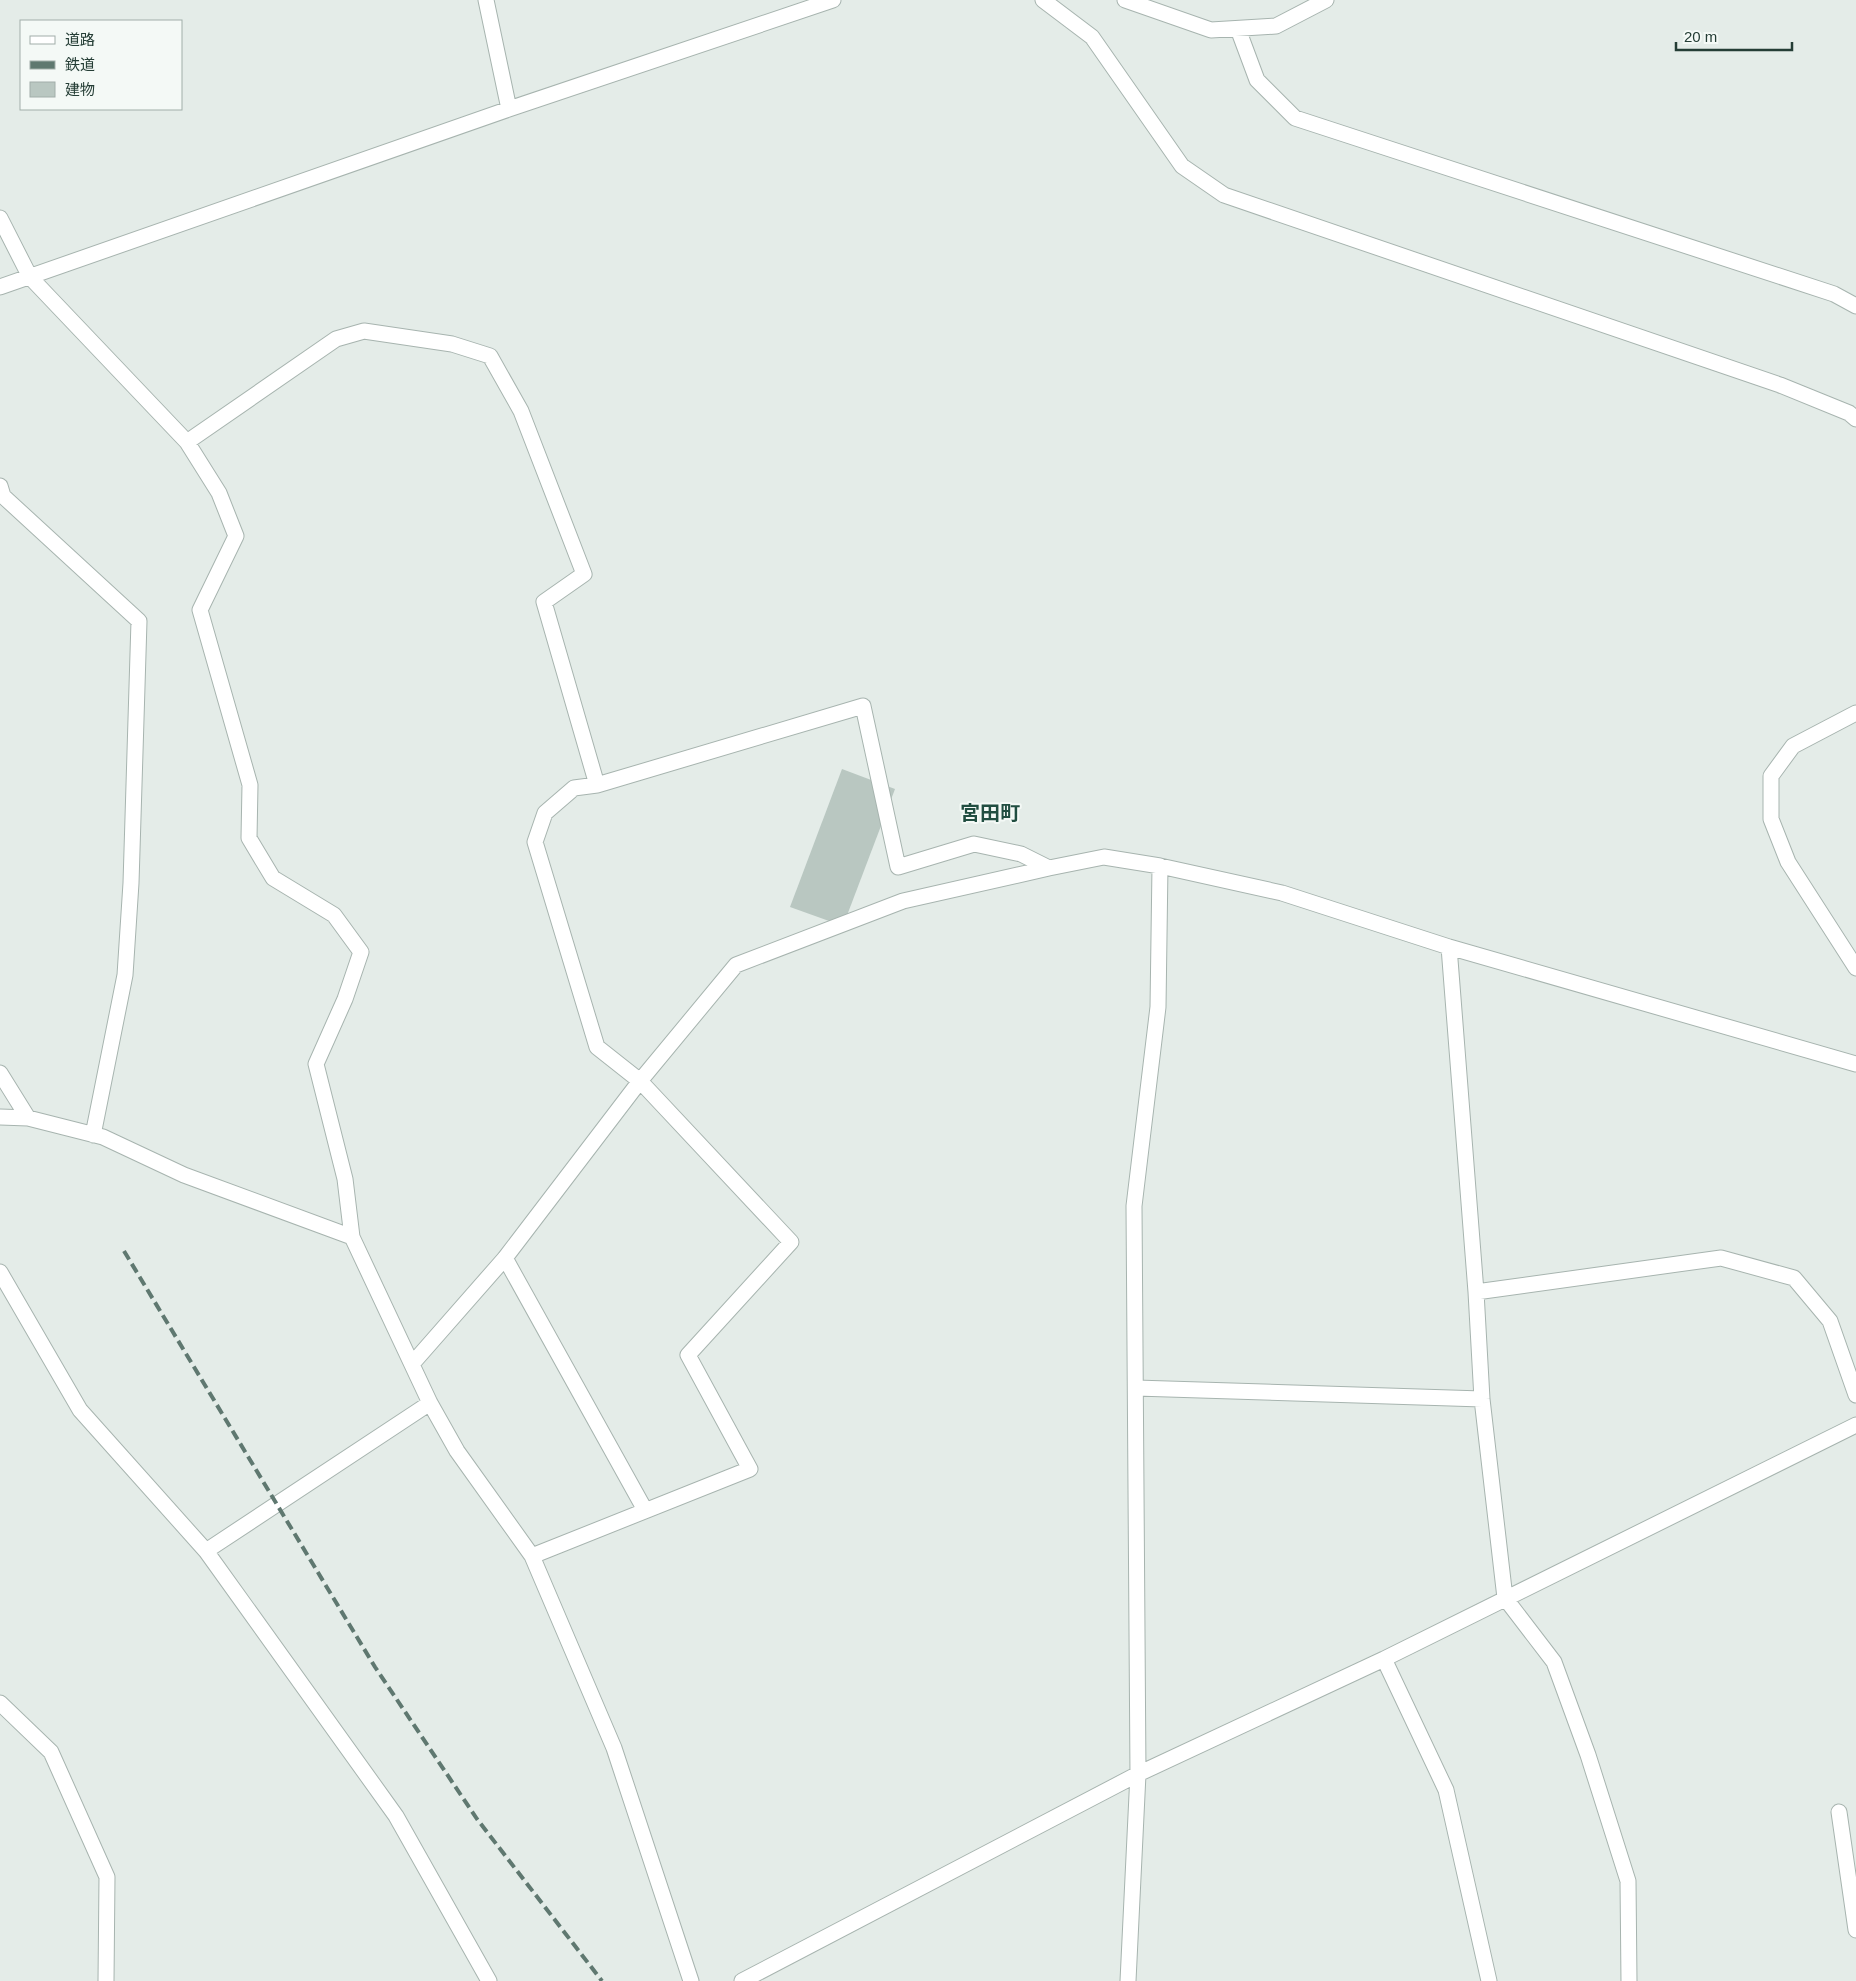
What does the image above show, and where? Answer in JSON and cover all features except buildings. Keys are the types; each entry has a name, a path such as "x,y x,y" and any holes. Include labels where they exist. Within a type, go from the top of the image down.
{"street":[{"path":"486,0 509,108"},
{"path":"0,287 509,108 834,0"},
{"path":"1043,0 1092,37 1182,166 1224,195 1780,384 1856,418"},
{"path":"1125,0 1211,30 1276,26 1326,0"},
{"path":"1238,29 1257,80 1294,118 1834,294 1856,306"},
{"path":"0,218 30,277 187,442 220,493 236,536 200,610 250,785 248,838 273,878 334,915 361,952 345,999 316,1064 345,1178 352,1237 430,1403 457,1451 532,1556 614,1748 691,1981"},
{"path":"187,442 336,339 364,331 452,344 490,356 521,412 584,574 544,602 597,785"},
{"path":"0,486 3,496 139,621 131,883 125,974 93,1135"},
{"path":"532,1556 750,1469 688,1355 791,1242 640,1081 597,1047 534,842 545,813 574,788 597,785 863,706 898,867 974,844 1021,854 1049,868"},
{"path":"1856,713 1793,746 1771,776 1771,819 1788,862 1856,968"},
{"path":"412,1364 504,1258 640,1081 736,965 903,901 1049,868 1104,857 1160,866 1282,893 1449,947 1856,1064"},
{"path":"1128,1981 1138,1774 1134,1206 1158,1007 1160,866"},
{"path":"1449,947 1476,1292 1482,1399 1505,1598 1554,1662 1588,1755 1628,1882 1629,1981"},
{"path":"0,1073 28,1118"},
{"path":"0,1118 28,1118 102,1138 184,1175 352,1237"},
{"path":"504,1258 645,1510"},
{"path":"1476,1292 1721,1258 1730,1260 1794,1278 1830,1321 1856,1395"},
{"path":"0,1272 80,1410 206,1550 396,1816 489,1981"},
{"path":"1136,1388 1482,1399"},
{"path":"206,1550 430,1403"},
{"path":"742,1981 1138,1774 1384,1659 1856,1425"},
{"path":"1384,1659 1446,1790 1489,1981"},
{"path":"0,1704 51,1752 107,1877 106,1981"},
{"path":"1839,1812 1856,1930"}],"railway":[{"path":"124,1251 375,1667 477,1819 602,1981"}],"district":[{"name":"宮田町","path":"990,813"}]}
